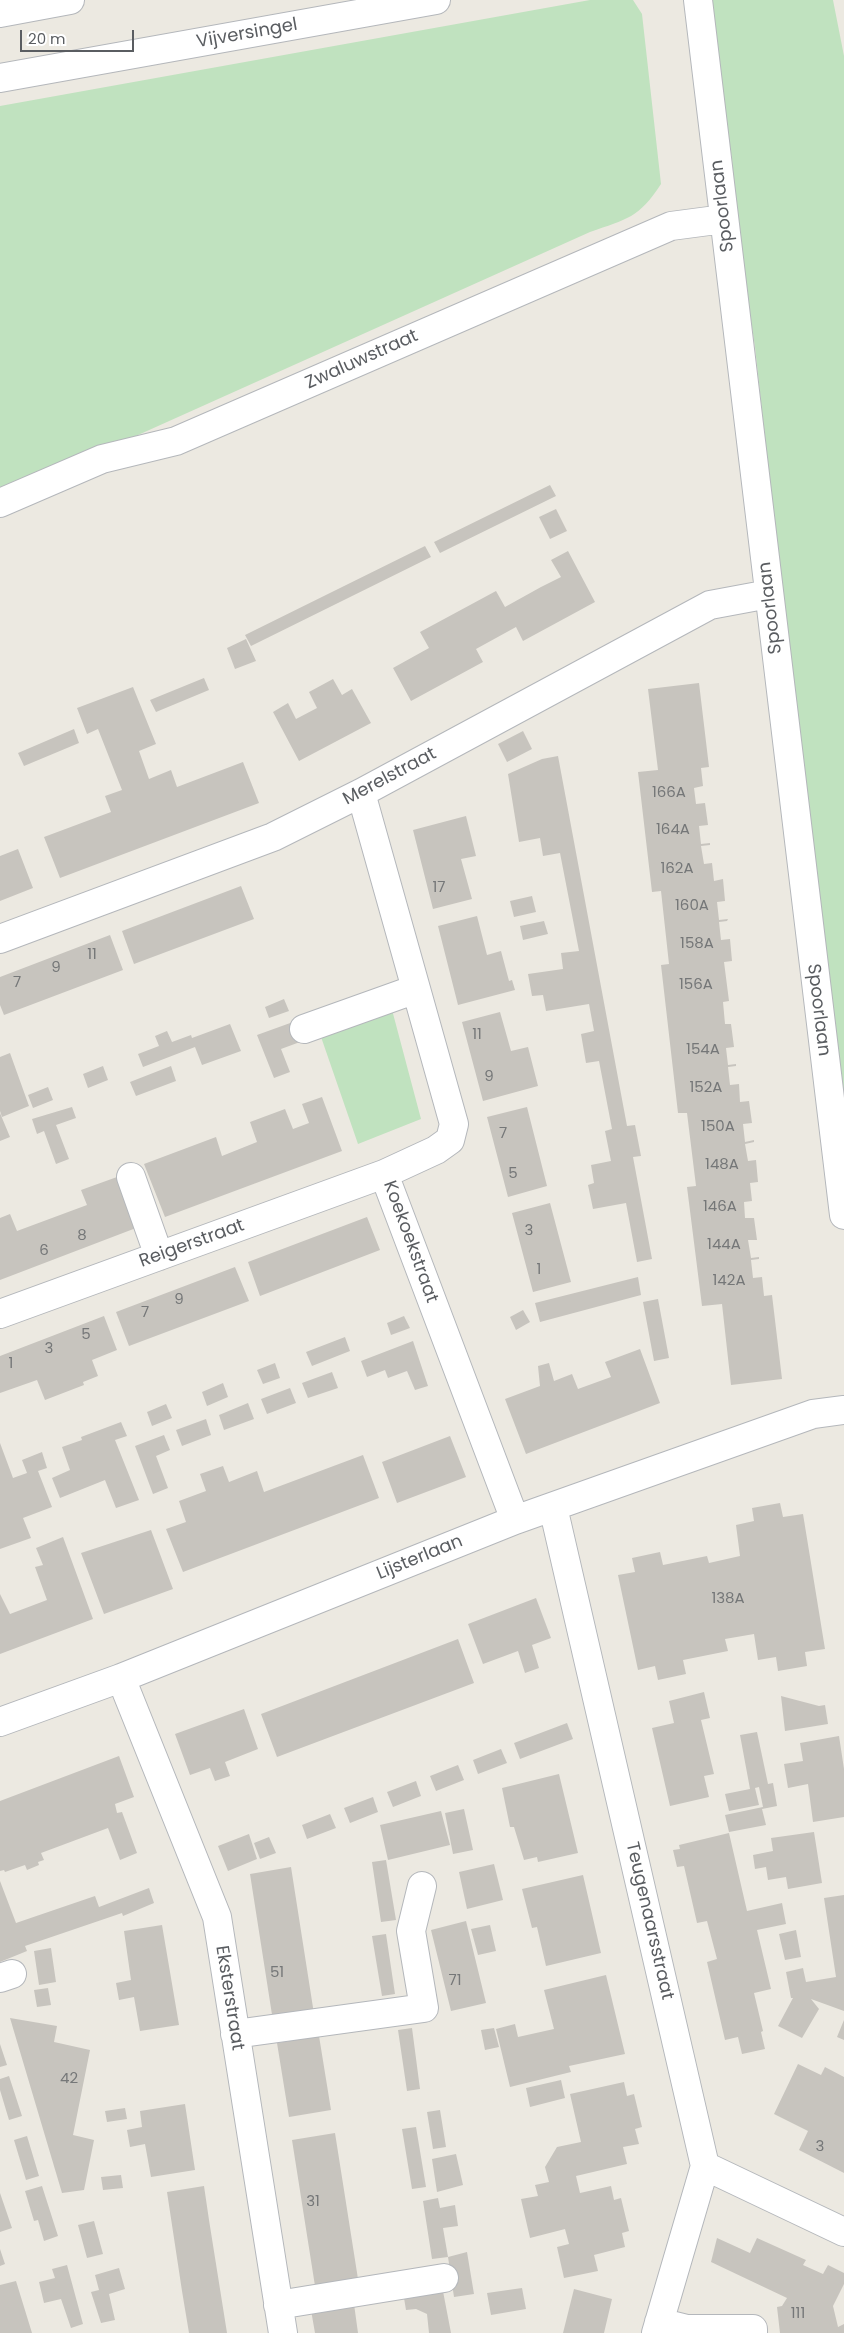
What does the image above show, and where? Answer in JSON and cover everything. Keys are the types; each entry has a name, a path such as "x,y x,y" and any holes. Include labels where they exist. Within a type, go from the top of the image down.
{"street":[{"path":"0,13 70,0"},
{"name":"Vijversingel","path":"0,78 436,0"},
{"name":"Spoorlaan","path":"698,0 844,1210"},
{"name":"Zwaluwstraat","path":"0,503 102,459 176,441 671,226 724,219"},
{"name":"Merelstraat","path":"0,939 273,837 361,793 710,604 769,594"},
{"name":"Koekoekstraat","path":"361,793 454,1124 450,1140 436,1150 384,1174 515,1520"},
{"path":"304,1029 416,989"},
{"name":"Reigerstraat","path":"0,1314 384,1174"},
{"path":"131,1177 159,1256"},
{"name":"Lijsterlaan","path":"0,1722 121,1678 515,1520 814,1414 844,1410"},
{"name":"Teugenaarsstraat","path":"554,1507 705,2166 658,2327"},
{"name":"Eksterstraat","path":"121,1678 216,1918 283,2333"},
{"path":"235,2034 424,2008 411,1931 422,1886"},
{"path":"705,2166 844,2232"},
{"path":"278,2305 444,2278"},
{"path":"658,2327 753,2329 753,2333"}],"green space":[{"path":"590,0 633,0 642,14 661,184 639,211 623,220 590,232 0,497 0,106"},
{"path":"713,0 833,0 844,56 844,1157 755,347 736,221 732,159 710,20"},
{"path":"391,1006 421,1119 358,1144 320,1034"}],"building":[{"path":"550,485 556,496 440,553 434,542"},
{"path":"556,509 567,531 550,539 539,517"},
{"path":"425,546 431,557 251,646 245,635"},
{"path":"568,551 595,602 523,641 516,627 476,649 483,662 411,701 393,668 429,648 420,632 496,591 505,607 561,577 551,560"},
{"path":"246,639 256,661 235,669 227,648"},
{"path":"204,678 209,690 156,712 150,700"},
{"path":"333,679 342,695 352,689 371,723 299,761 273,712 288,703 296,719 317,708 309,692"},
{"path":"699,683 709,767 701,768 703,786 694,788 696,804 705,803 708,825 699,826 701,844 710,843 710,845 701,846 704,864 712,863 714,881 723,879 725,901 717,902 719,920 728,919 727,921 719,922 721,940 730,939 732,961 724,962 729,1001 723,1002 725,1024 731,1024 734,1047 726,1048 728,1065 736,1064 736,1066 728,1067 730,1085 739,1084 740,1102 749,1101 752,1123 743,1124 745,1142 754,1140 754,1142 745,1144 748,1161 756,1160 758,1182 750,1183 752,1201 744,1202 745,1218 754,1218 757,1240 748,1240 751,1258 759,1257 759,1259 751,1260 753,1278 762,1277 764,1296 772,1295 782,1379 731,1385 722,1304 702,1306 687,1187 696,1186 687,1113 678,1113 661,965 669,964 661,891 652,892 638,772 658,770 648,689"},
{"path":"133,687 156,744 139,751 149,779 171,770 177,787 243,762 259,803 60,878 44,837 111,812 105,796 122,790 98,729 87,734 77,708"},
{"path":"74,729 79,743 24,766 18,753"},
{"path":"523,731 532,749 507,762 498,744"},
{"path":"558,756 627,1126 635,1125 641,1156 633,1157 652,1259 637,1262 626,1203 593,1209 588,1185 594,1183 591,1165 611,1161 605,1131 612,1129 599,1061 586,1063 581,1034 594,1031 589,1004 546,1011 543,995 532,996 528,974 563,969 561,953 579,951 560,853 543,856 540,838 519,842 508,774 542,759"},
{"path":"466,816 476,856 461,859 472,899 433,909 413,830"},
{"path":"18,849 33,888 0,901 0,856"},
{"path":"241,886 254,919 134,964 122,931"},
{"path":"532,896 536,912 514,917 510,901"},
{"path":"477,916 487,955 501,951 509,981 512,980 515,990 458,1005 438,926"},
{"path":"544,921 548,934 523,940 520,926"},
{"path":"110,935 123,970 4,1015 0,1005 0,977"},
{"path":"284,999 289,1011 269,1018 265,1007"},
{"path":"500,1012 511,1051 528,1047 538,1086 483,1101 462,1022"},
{"path":"293,1022 300,1042 281,1049 290,1072 274,1078 257,1035"},
{"path":"230,1024 241,1051 202,1065 195,1047 143,1067 138,1054 159,1046 155,1036 167,1031 172,1042 191,1035 192,1038"},
{"path":"10,1053 29,1106 2,1117 0,1111 0,1057"},
{"path":"103,1066 108,1080 88,1088 83,1074"},
{"path":"171,1066 176,1081 136,1096 130,1082"},
{"path":"48,1087 53,1100 33,1108 28,1095"},
{"path":"322,1097 342,1151 165,1217 144,1164 216,1137 222,1156 257,1142 250,1122 285,1109 293,1129 309,1123 302,1104"},
{"path":"72,1107 76,1118 56,1125 69,1159 56,1164 44,1131 37,1134 32,1119"},
{"path":"527,1107 547,1186 508,1197 487,1117"},
{"path":"0,1113 10,1137 0,1141"},
{"path":"117,1177 136,1228 0,1280 0,1218 10,1214 17,1231 87,1205 81,1190"},
{"path":"550,1203 571,1282 533,1292 512,1213"},
{"path":"367,1217 380,1250 260,1296 248,1262"},
{"path":"235,1267 249,1301 129,1346 116,1312"},
{"path":"638,1277 641,1295 540,1322 535,1303"},
{"path":"658,1299 669,1358 654,1361 643,1302"},
{"path":"523,1310 530,1322 516,1330 510,1317"},
{"path":"104,1316 117,1350 92,1360 98,1376 83,1382 84,1385 45,1400 37,1380 0,1393 0,1356"},
{"path":"404,1316 410,1328 391,1335 387,1323"},
{"path":"345,1337 350,1351 312,1366 306,1352"},
{"path":"413,1341 428,1386 415,1390 407,1371 388,1378 385,1370 367,1377 361,1361"},
{"path":"640,1349 660,1403 526,1454 505,1399 540,1386 538,1366 549,1363 554,1381 572,1374 578,1389 611,1377 605,1362"},
{"path":"275,1363 280,1378 263,1384 257,1370"},
{"path":"332,1372 338,1388 308,1398 302,1383"},
{"path":"223,1383 228,1397 207,1406 202,1392"},
{"path":"290,1388 296,1403 267,1414 261,1399"},
{"path":"248,1403 254,1419 224,1430 219,1415"},
{"path":"166,1404 172,1418 152,1426 147,1412"},
{"path":"206,1419 211,1435 182,1446 176,1430"},
{"path":"121,1422 127,1436 115,1440 139,1500 116,1508 105,1480 60,1498 52,1478 70,1470 62,1447 82,1440 81,1437"},
{"path":"164,1435 170,1450 156,1456 168,1488 153,1494 135,1446"},
{"path":"450,1436 466,1477 397,1503 382,1462"},
{"path":"0,1443 13,1478 27,1473 22,1460 42,1452 47,1468 38,1471 52,1507 23,1518 31,1538 0,1549"},
{"path":"363,1455 379,1498 183,1572 166,1529 186,1522 179,1501 206,1491 200,1474 223,1466 229,1482 257,1471 264,1492"},
{"path":"780,1503 783,1517 803,1514 825,1649 805,1652 807,1666 778,1671 776,1657 758,1660 754,1634 725,1639 728,1651 683,1660 686,1674 658,1680 655,1666 638,1670 618,1575 635,1572 632,1558 660,1552 663,1565 707,1556 709,1563 740,1556 736,1525 754,1521 752,1508"},
{"path":"151,1530 173,1589 104,1614 81,1553"},
{"path":"63,1537 93,1619 0,1654 0,1594 10,1614 47,1600 35,1567 43,1565 36,1548"},
{"path":"536,1598 551,1638 532,1645 539,1668 525,1673 518,1651 483,1664 468,1624"},
{"path":"458,1639 474,1683 277,1757 261,1714"},
{"path":"704,1692 710,1718 701,1720 714,1774 704,1776 709,1797 670,1806 652,1728 674,1723 669,1701"},
{"path":"781,1696 819,1706 825,1705 828,1724 785,1731"},
{"path":"244,1709 258,1749 225,1762 230,1776 215,1781 210,1768 190,1775 175,1734"},
{"path":"567,1723 573,1739 520,1759 514,1743"},
{"path":"757,1732 768,1784 773,1783 777,1806 762,1809 766,1825 729,1832 725,1815 763,1807 759,1787 755,1788 759,1805 729,1811 725,1794 750,1789 740,1735"},
{"path":"839,1736 844,1769 844,1817 813,1822 808,1784 788,1788 784,1764 803,1761 800,1743"},
{"path":"501,1749 507,1763 478,1774 473,1760"},
{"path":"119,1756 134,1797 115,1804 117,1813 122,1812 137,1853 120,1860 108,1828 41,1853 44,1860 38,1862 39,1865 27,1870 25,1865 5,1872 4,1870 0,1871 0,1801"},
{"path":"458,1765 464,1780 436,1791 430,1776"},
{"path":"559,1774 578,1853 538,1862 537,1857 524,1860 514,1827 510,1827 502,1788"},
{"path":"416,1781 421,1796 393,1807 387,1792"},
{"path":"373,1797 378,1812 350,1823 344,1808"},
{"path":"464,1809 473,1850 453,1854 445,1813"},
{"path":"441,1811 450,1845 388,1860 380,1825"},
{"path":"330,1814 336,1828 307,1839 302,1825"},
{"path":"814,1832 822,1883 788,1889 786,1877 768,1880 766,1867 755,1869 753,1855 773,1851 771,1838"},
{"path":"729,1833 747,1911 782,1903 786,1924 757,1930 771,1989 754,1993 763,2031 761,2032 765,2049 742,2054 738,2037 725,2040 707,1962 717,1959 707,1921 697,1923 684,1866 677,1867 673,1850 680,1849 679,1845"},
{"path":"249,1834 257,1859 228,1871 218,1846"},
{"path":"269,1837 276,1853 260,1859 254,1843"},
{"path":"386,1860 396,1920 381,1922 372,1862"},
{"path":"494,1864 503,1900 467,1909 459,1872"},
{"path":"291,1867 314,2014 273,2021 250,1874"},
{"path":"583,1875 601,1953 546,1966 537,1927 532,1928 522,1889"},
{"path":"0,1881 16,1923 95,1896 99,1907 149,1888 154,1903 123,1916 122,1913 25,1946 27,1951 0,1962"},
{"path":"844,1895 844,2011 811,1999 819,2009 802,2038 778,2026 793,1998 791,1998 786,1972 803,1968 806,1982 836,1977 824,1898"},
{"path":"466,1921 486,2003 451,2011 431,1930"},
{"path":"162,1925 179,2025 140,2031 134,1997 119,2000 116,1983 131,1980 124,1931"},
{"path":"490,1925 496,1951 478,1955 471,1929"},
{"path":"796,1930 801,1957 785,1960 779,1934"},
{"path":"386,1934 395,1994 382,1996 372,1936"},
{"path":"51,1948 56,1982 39,1985 34,1951"},
{"path":"606,1975 625,2054 569,2066 571,2072 510,2087 496,2029 515,2024 518,2037 554,2029 544,1990"},
{"path":"48,1988 51,2005 37,2007 34,1990"},
{"path":"10,2018 57,2026 54,2042 90,2050 73,2135 94,2140 84,2190 62,2193"},
{"path":"844,2020 844,2040 837,2037"},
{"path":"412,2028 420,2089 407,2091 398,2030"},
{"path":"494,2028 499,2047 485,2050 481,2030"},
{"path":"319,2036 331,2110 289,2117 277,2043"},
{"path":"0,2044 7,2065 0,2067"},
{"path":"798,2064 821,2075 825,2067 844,2077 844,2173 799,2150 808,2131 774,2114"},
{"path":"9,2076 22,2116 9,2120 0,2090 0,2079"},
{"path":"561,2080 565,2098 530,2107 526,2088"},
{"path":"624,2082 627,2096 634,2094 642,2127 635,2129 639,2144 623,2147 627,2164 576,2176 580,2193 611,2186 614,2200 621,2198 629,2231 622,2233 625,2247 594,2255 598,2271 564,2278 557,2247 569,2244 565,2229 530,2238 521,2199 538,2196 535,2185 549,2182 545,2167 557,2147 581,2142 570,2094"},
{"path":"185,2104 195,2170 151,2177 145,2144 130,2147 127,2130 142,2127 140,2111"},
{"path":"125,2108 127,2119 107,2122 105,2111"},
{"path":"440,2110 446,2147 433,2149 427,2112"},
{"path":"416,2127 426,2187 412,2189 402,2129"},
{"path":"335,2133 358,2279 315,2286 292,2140"},
{"path":"27,2136 39,2176 26,2180 14,2140"},
{"path":"456,2154 463,2185 437,2192 432,2159"},
{"path":"121,2175 123,2188 103,2190 101,2177"},
{"path":"42,2186 58,2236 44,2241 38,2220 34,2221 25,2191"},
{"path":"204,2186 227,2333 189,2333 182,2291 167,2192"},
{"path":"0,2193 12,2228 0,2232"},
{"path":"438,2198 440,2208 455,2205 458,2226 443,2228 448,2257 432,2259 423,2201"},
{"path":"94,2221 103,2254 87,2258 78,2225"},
{"path":"717,2238 750,2253 757,2238 806,2260 803,2265 823,2274 828,2265 844,2273 844,2284 833,2306 838,2327 844,2324 844,2333 780,2333 777,2307 782,2306 787,2298 711,2262"},
{"path":"0,2249 5,2264 0,2266"},
{"path":"467,2252 474,2294 454,2297 448,2257"},
{"path":"67,2265 83,2324 71,2328 61,2299 44,2303 39,2282 55,2278 52,2269"},
{"path":"119,2268 125,2289 109,2294 115,2320 101,2323 91,2292 99,2290 95,2275"},
{"path":"16,2281 32,2333 0,2333 0,2285"},
{"path":"442,2286 451,2333 429,2333 427,2314 416,2309 406,2310 403,2292"},
{"path":"522,2288 526,2309 491,2315 487,2293"},
{"path":"574,2289 612,2299 604,2333 563,2333"},
{"path":"354,2304 358,2333 315,2333 311,2310"}]}
